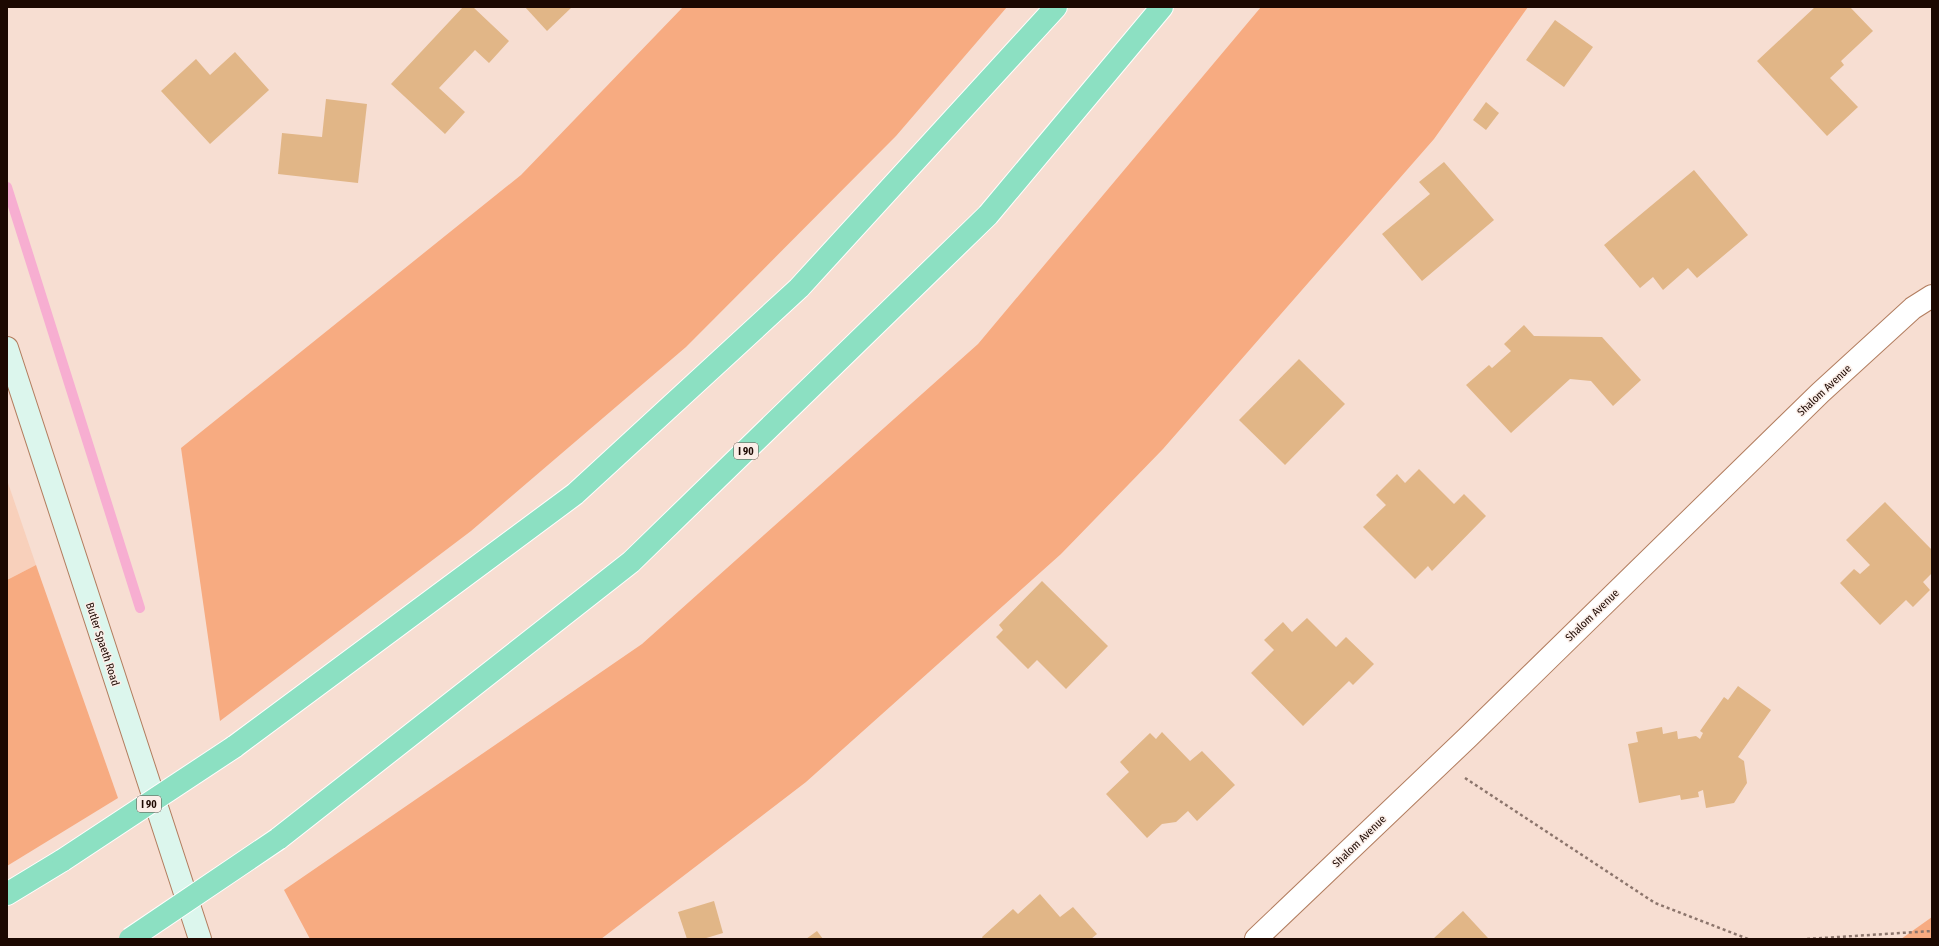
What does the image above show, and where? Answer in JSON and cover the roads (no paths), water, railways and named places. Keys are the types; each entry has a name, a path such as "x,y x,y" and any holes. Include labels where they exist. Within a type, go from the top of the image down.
{"highway":[{"name":"I 90","path":"7,894 63,860 234,747 575,494 799,288 1056,7"},
{"name":"I 90","path":"130,939 278,839 631,562 988,214 1162,7"}],"main road":[{"name":"Butler Spaeth Road","path":"7,348 200,939"}],"street":[{"name":"Shalom Avenue","path":"1256,939 1441,763 1820,393 1913,308 1932,296"}],"waterway":[{"path":"7,187 140,608"}]}
